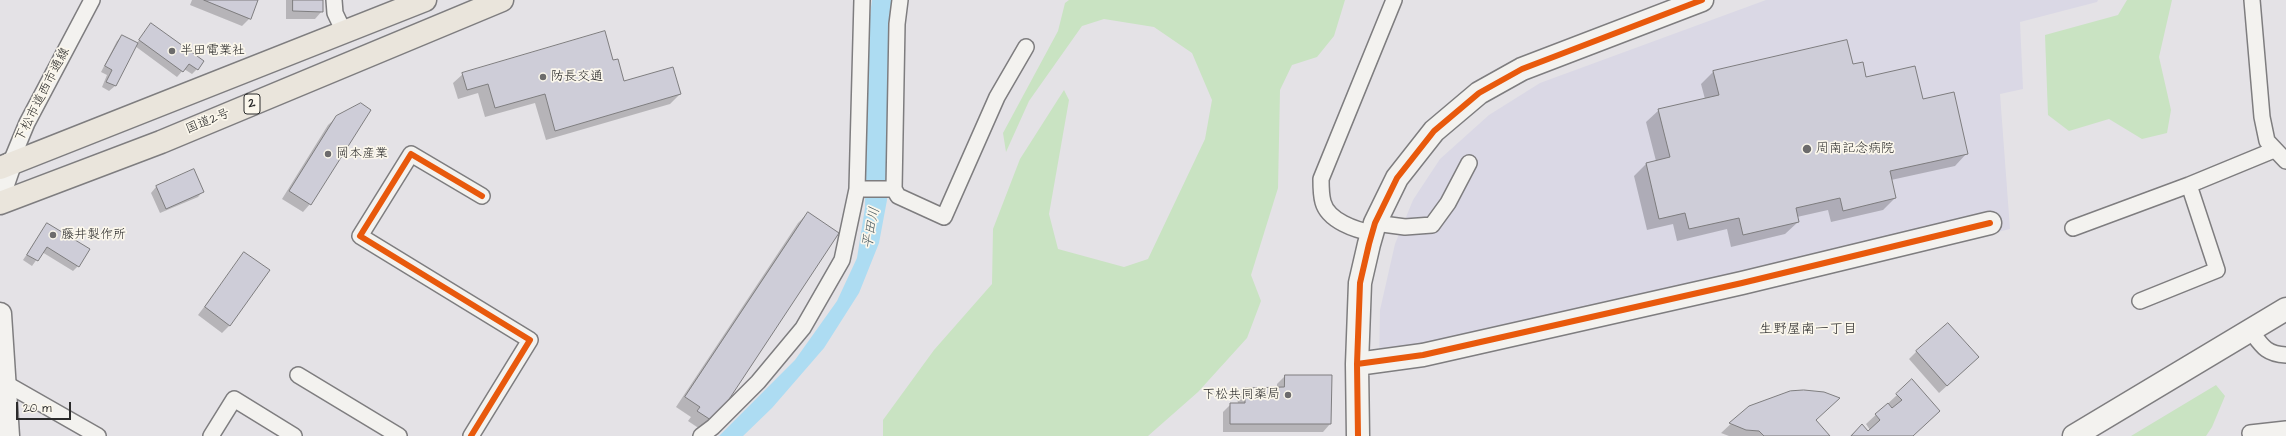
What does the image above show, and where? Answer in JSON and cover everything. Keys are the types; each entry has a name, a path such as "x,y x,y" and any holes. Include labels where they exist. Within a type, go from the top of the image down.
{"highway":[{"path":"5,166 425,0"},
{"name":"国道2号","path":"0,203 161,142 502,0"}],"street":[{"name":"下松市道西市通線","path":"0,193 5,166 92,0"},
{"path":"334,0 335,13 344,32"},
{"path":"701,436 713,427 758,382 803,328 842,260 859,190 862,0"},
{"path":"900,0 897,24 892,188 898,196 944,217 997,97 1026,47"},
{"path":"1394,0 1321,179 1323,203 1335,218 1357,230 1432,225 1448,203 1469,163"},
{"path":"1358,436 1357,364 1360,283 1374,228 1397,178 1434,131 1479,93 1522,69 1702,0"},
{"path":"2252,0 2262,117 2267,141 2286,161"},
{"path":"2073,228 2189,185 2274,150"},
{"path":"471,436 530,340 360,236 411,154 482,196"},
{"path":"2140,301 2217,270 2189,185"},
{"path":"859,190 892,188"},
{"path":"1357,364 1423,355 1742,283 1990,223"},
{"path":"2074,436 2286,309"},
{"path":"0,314 8,436"},
{"path":"2251,331 2260,343 2272,354 2286,355"},
{"path":"298,375 399,436"},
{"path":"5,383 98,436"},
{"path":"211,436 234,399 294,436"},
{"path":"2250,433 2286,429"}],"shaded area":[{"path":"1766,0 2098,0 2097,2 2020,22 2023,89 2000,94 2010,229 1701,302 1379,372 1380,310 1395,244 1413,200 1440,159 1489,115 1540,83"}],"green space":[{"path":"1069,0 1345,0 1334,36 1317,57 1292,65 1280,90 1278,188 1251,275 1261,301 1247,338 1198,392 1148,436 883,436 883,420 934,350 992,284 993,229 1020,159 1064,90 1069,100 1049,214 1058,249 1124,267 1148,259 1205,139 1212,100 1192,53 1154,27 1104,19 1082,26 1029,101 1006,152 1003,133 1058,31 1065,3"},
{"path":"2127,0 2172,0 2159,57 2171,110 2167,133 2142,139 2109,119 2069,131 2048,115 2045,35 2118,15"},
{"path":"2216,385 2225,396 2212,427 2206,436 2131,436"}],"water":[{"name":"平田川","path":"872,0 892,0 887,200 879,243 859,293 824,348 772,408 743,436 719,436 795,360 837,301 857,258 865,208 867,39"}],"building":[{"path":"204,0 258,0 251,19"},
{"path":"293,0 323,0 323,12 293,11"},
{"name":"半田電業社","path":"151,23 204,61 198,70 189,64 183,72 139,40"},
{"name":"防長交通","path":"605,31 613,60 618,59 624,81 673,67 681,94 555,131 545,94 495,108 488,84 467,90 462,73"},
{"path":"122,35 138,43 116,86 106,82 112,70 105,66"},
{"path":"1847,40 1853,64 1863,62 1866,77 1915,66 1923,99 1954,92 1968,154 1890,171 1896,198 1843,211 1840,198 1796,208 1799,222 1743,235 1739,218 1689,229 1685,213 1659,219 1646,163 1670,157 1658,109 1719,95 1713,71"},
{"name":"岡本産業","path":"361,103 371,110 311,205 289,191 336,116"},
{"path":"194,169 204,192 166,209 156,186"},
{"path":"808,212 839,233 714,422 697,411 700,407 685,397"},
{"name":"藤井製作所","path":"47,223 90,249 79,267 47,247 38,261 27,255"},
{"path":"244,252 270,270 230,326 205,307"},
{"path":"1948,323 1979,357 1947,386 1916,351"},
{"name":"下松共同薬局","path":"1285,375 1332,375 1331,424 1230,424 1230,403 1245,403 1245,388 1284,387"},
{"path":"1912,379 1940,411 1913,436 1851,436 1862,424 1868,431 1880,420 1875,414 1888,403 1892,408 1902,400 1896,394"},
{"path":"1804,390 1824,392 1840,398 1816,420 1830,436 1764,436 1759,431 1746,430 1729,423 1749,406 1790,391"}],"cycle path":[{"path":"1358,436 1357,364 1360,283 1369,244 1375,223 1397,178 1434,131 1479,93 1522,69 1702,0"},
{"path":"471,436 530,340 360,236 411,154 482,196"},
{"path":"1357,364 1423,355 1742,283 1990,223"}],"place":[{"name":"半田電業社","path":"172,51"},
{"name":"防長交通","path":"543,77"},
{"name":"周南記念病院","path":"1807,149"},
{"name":"岡本産業","path":"328,154"},
{"name":"藤井製作所","path":"53,235"},
{"name":"下松共同薬局","path":"1288,395"}],"district":[{"name":"生野屋南一丁目","path":"1808,330"}]}
